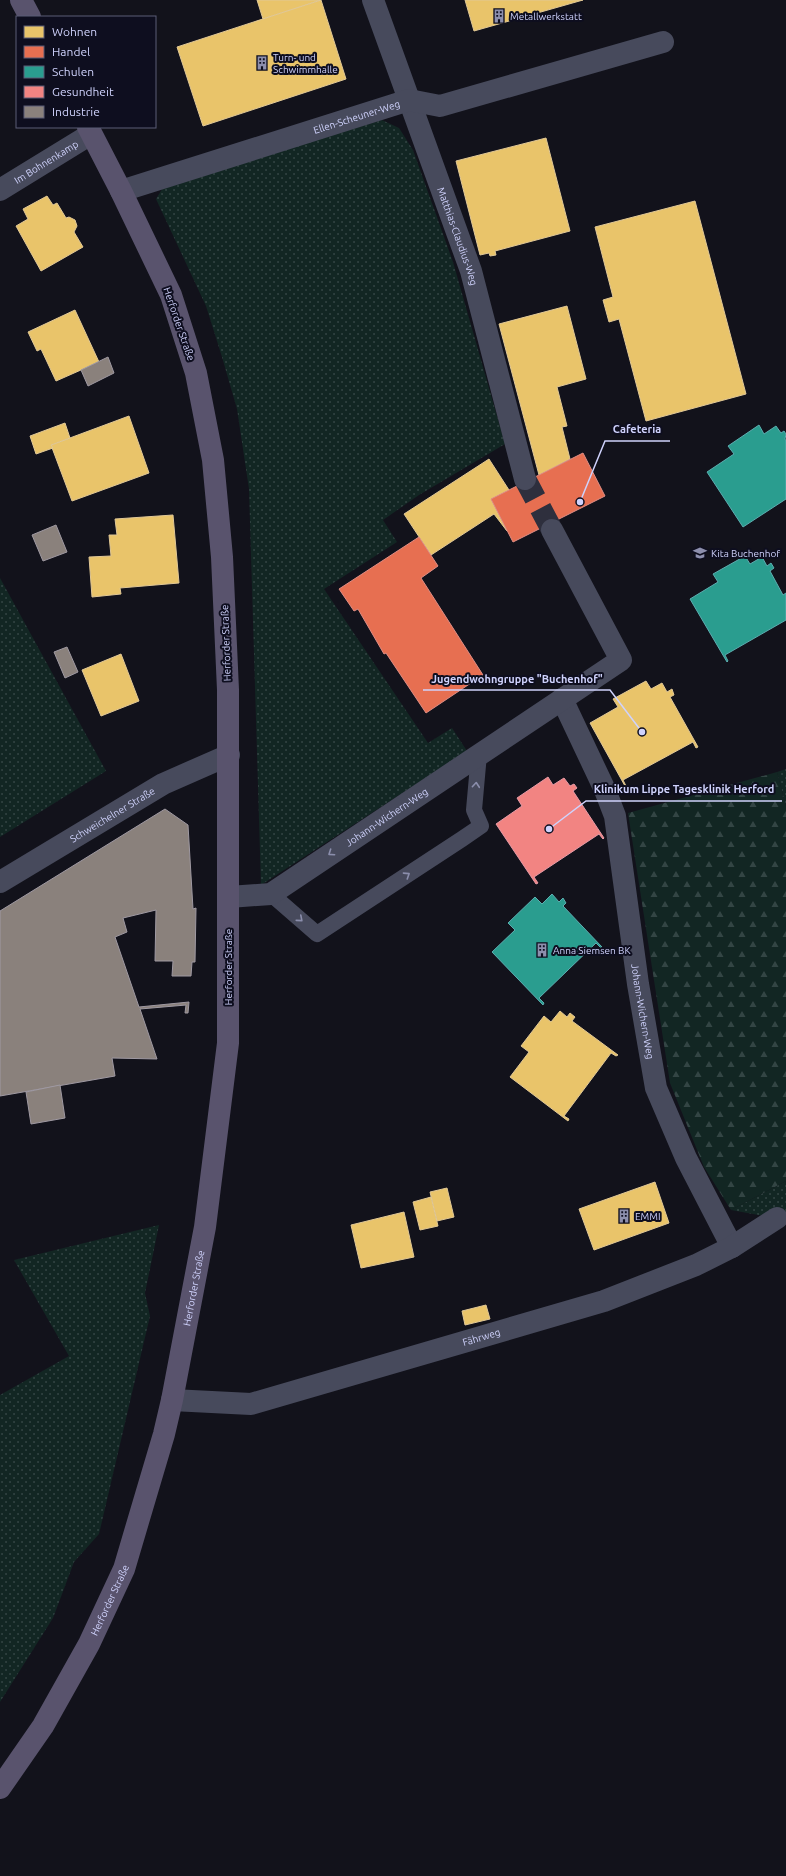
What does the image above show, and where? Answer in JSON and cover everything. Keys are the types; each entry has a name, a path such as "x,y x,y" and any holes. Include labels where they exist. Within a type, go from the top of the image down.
{"main road":[{"path":"21,0 29,16"},
{"name":"Herforder Straße","path":"0,1788 43,1726 89,1644 124,1569 164,1434 172,1400 206,1228 228,1044 229,755 222,557 213,460 196,373 171,295 90,130"}],"street":[{"name":"Matthias-Claudius-Weg","path":"373,0 471,271 525,479"},
{"name":"Ellen-Scheuner-Weg","path":"121,191 409,100 440,106 663,42"},
{"name":"Im Bohnenkamp","path":"0,190 90,130"},
{"name":"Johann-Wichern-Weg","path":"271,894 621,660 552,530"},
{"name":"Johann-Wichern-Weg","path":"562,699 605,790 615,816 638,984 656,1088 686,1158 732,1247"},
{"name":"Schweichelner Straße","path":"0,882 163,784 229,755"},
{"path":"229,897 271,894"},
{"name":"Fährweg","path":"172,1400 251,1404 604,1301 696,1265 732,1247 777,1218"}],"lane":[{"path":"271,894 317,934 462,839 481,826 474,810 479,754"}],"green space":[{"path":"382,120 399,128 413,150 453,262 505,444 419,495 383,520 397,542 324,589 428,743 452,728 467,751 261,885 249,489 237,409 206,306 156,199 164,186"},
{"path":"0,578 106,771 0,837"},
{"path":"786,769 786,806 777,772"},
{"path":"777,772 786,806 786,1181 731,1210 704,1167 670,1083 628,813"},
{"path":"786,1181 786,1220 731,1210"},
{"path":"159,1225 145,1293 150,1316 99,1534 74,1562 53,1618 0,1702 0,1395 69,1356 14,1260"}],"building: Wohnen":[{"path":"257,0 321,0 263,19"},
{"name":"Turn- und Schwimmhalle","path":"321,0 346,79 203,126 177,47"},
{"name":"Metallwerkstatt","path":"465,0 583,0 474,31"},
{"path":"546,138 570,231 495,251 496,255 490,256 489,253 480,255 456,161"},
{"path":"47,196 53,205 57,203 66,218 69,217 75,220 77,226 74,232 83,247 41,271 16,226 28,219 23,209"},
{"path":"695,201 746,394 646,421 619,319 609,322 603,300 613,297 595,227"},
{"path":"567,306 586,379 557,387 567,426 562,427 570,459 539,475 499,324"},
{"path":"75,310 99,362 56,381 41,349 37,351 28,332"},
{"path":"129,416 149,473 72,501 51,445"},
{"path":"65,423 70,438 51,445 53,448 36,454 30,436"},
{"path":"489,459 509,490 491,499 507,531 494,514 431,555 404,514"},
{"path":"173,515 179,583 120,588 121,594 92,597 89,557 111,556 109,535 117,535 115,519"},
{"path":"121,654 139,701 101,716 82,670"},
{"path":"646,681 651,689 662,683 667,692 672,689 674,695 670,697 698,747 696,748 693,742 623,780 625,786 590,723 618,707 613,699"},
{"path":"560,1011 567,1017 570,1013 575,1017 572,1021 618,1055 616,1056 611,1053 564,1116 569,1119 568,1121 510,1077 529,1052 521,1046 544,1016 551,1022"},
{"name":"EMMI","path":"655,1182 669,1223 594,1250 579,1209"},
{"path":"447,1188 454,1217 437,1221 430,1192"},
{"path":"431,1197 438,1226 420,1230 413,1202"},
{"path":"404,1212 414,1257 361,1268 351,1225"},
{"path":"486,1305 490,1319 465,1325 462,1311"}],"building: Handel":[{"path":"583,453 605,496 513,542 491,499"},
{"path":"419,537 438,566 421,578 483,675 426,713 386,653 384,654 358,609 354,611 339,589"}],"building: Schulen":[{"path":"759,425 764,434 776,426 781,433 784,431 786,434 786,499 743,527 707,472 734,454 728,446"},
{"path":"745,556 750,564 762,557 767,566 771,563 774,568 770,571 783,595 786,593 786,620 725,655 728,661 727,662 690,599 718,582 713,574"},
{"name":"Anna Siemsen BK","path":"552,894 559,902 563,898 566,903 563,906 602,947 601,948 596,943 539,998 544,1003 543,1005 492,952 515,930 508,923 535,897 542,904"}],"building: Gesundheit":[{"path":"548,777 553,785 564,778 570,786 574,784 577,788 573,791 604,838 603,839 599,834 534,877 538,883 536,884 496,824 522,806 517,798"}],"building: Industrie":[{"path":"108,357 114,373 88,386 81,370"},
{"path":"56,525 67,552 43,561 32,535"},
{"path":"67,647 78,672 65,678 54,652"},
{"path":"165,809 188,825 193,909 196,908 195,962 192,962 191,976 172,976 173,961 155,961 156,910 123,918 127,932 115,937 139,1007 189,1002 188,1013 185,1013 186,1005 140,1009 157,1059 112,1058 115,1076 0,1096 0,911"},
{"path":"60,1085 65,1118 31,1124 26,1092"}],"tunnel":[{"path":"525,479 552,530"}],"place":[{"name":"Metallwerkstatt","path":"499,16"},
{"name":"Turn- und Schwimmhalle","path":"262,63"},
{"name":"Cafeteria","path":"580,502"},
{"name":"Kita Buchenhof","path":"700,553"},
{"name":"Jugendwohngruppe \"Buchenhof\"","path":"642,732"},
{"name":"Klinikum Lippe Tagesklinik Herford","path":"549,829"},
{"name":"Anna Siemsen BK","path":"542,950"},
{"name":"EMMI","path":"624,1216"}]}
